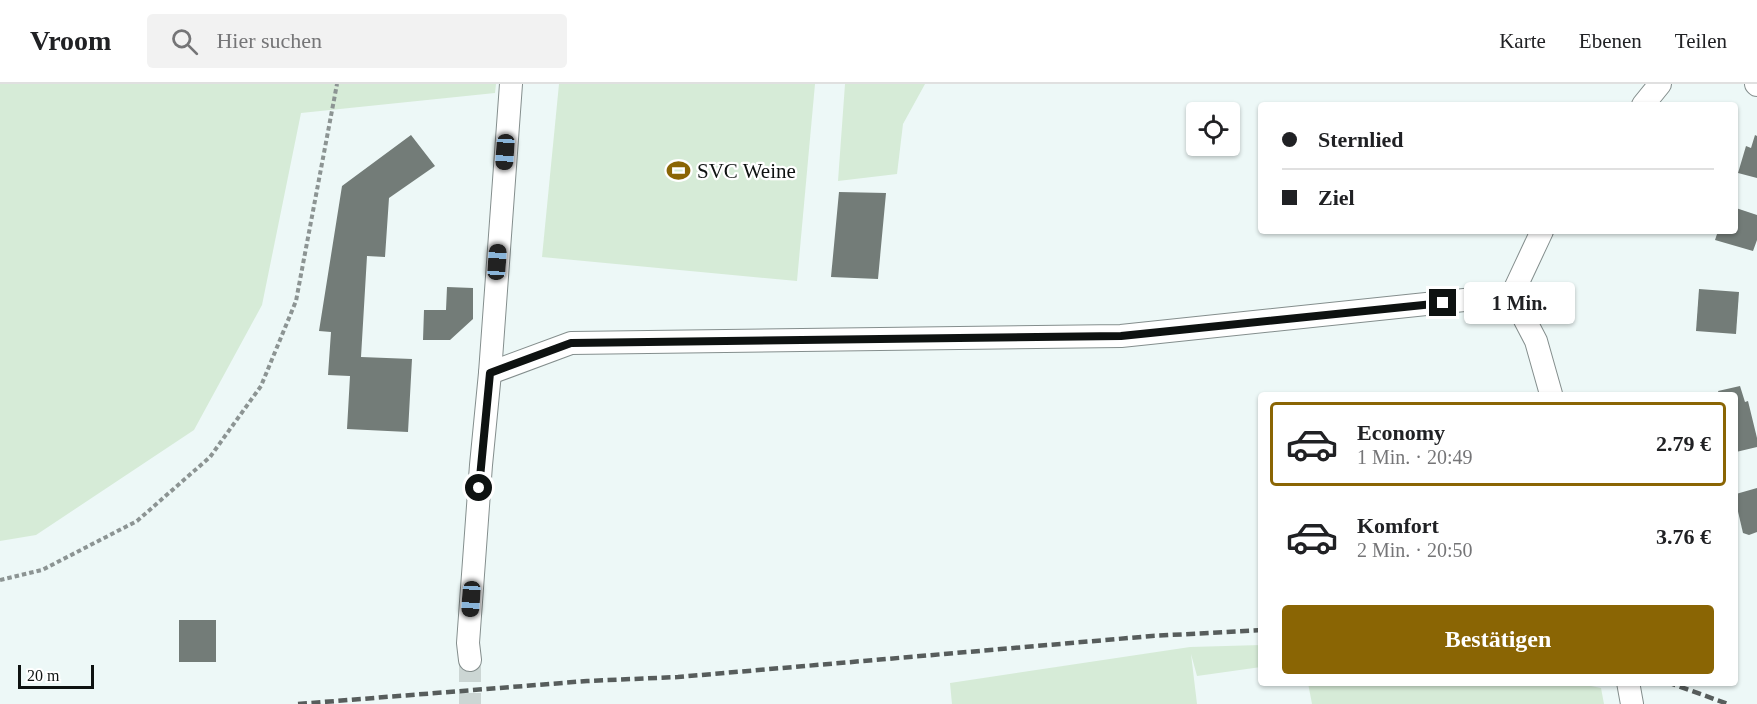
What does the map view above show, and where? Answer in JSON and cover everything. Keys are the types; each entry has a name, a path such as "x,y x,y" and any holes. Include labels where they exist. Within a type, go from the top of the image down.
{"street":[{"path":"470,660 468,643 511,84"},
{"path":"1645,102 1660,84"},
{"path":"1512,295 1541,234"},
{"path":"490,373 571,343 1121,336 1512,295"},
{"path":"1512,295 1536,341 1550,392"},
{"path":"1629,686 1632,704"}],"path":[{"path":"0,580 42,570 137,521 210,458 261,386 296,301 337,84"}],"green space":[{"path":"0,84 496,84 495,93 301,113 262,305 194,430 36,535 0,541"},
{"name":"SVC Weine","path":"559,84 815,84 797,281 542,257"},
{"path":"845,84 925,84 903,124 897,174 838,181"},
{"path":"1258,645 1258,667 1197,676 1191,654 1197,704 952,704 950,683 1190,647"},
{"path":"1309,686 1591,686 1601,688 1604,704 1312,704"}],"building":[{"path":"411,135 435,166 389,198 385,257 367,256 361,357 412,359 408,432 347,429 350,376 328,375 331,332 319,331 342,186"},
{"path":"1755,135 1757,136 1757,178 1738,173 1746,146 1751,148"},
{"path":"839,192 886,193 878,279 831,277"},
{"path":"1738,209 1757,215 1757,240 1753,251 1715,240 1717,234 1738,234"},
{"path":"447,287 473,288 473,319 450,340 423,340 424,310 446,310"},
{"path":"1699,289 1739,292 1736,334 1696,331"},
{"path":"1740,386 1745,402 1748,401 1757,447 1738,452 1738,392 1718,391"},
{"path":"1757,488 1757,532 1749,535 1743,533 1738,512 1738,493"},
{"path":"179,620 216,620 216,662 179,662"}],"tunnel":[{"path":"470,660 470,704"}],"railway":[{"path":"298,704 587,681 678,677 1152,636 1258,630"},
{"path":"1678,686 1728,704"}],"place":[{"name":"SVC Weine","path":"679,171"}],"route":[{"path":"479,488 490,373 571,343 1121,336 1443,303"}]}
